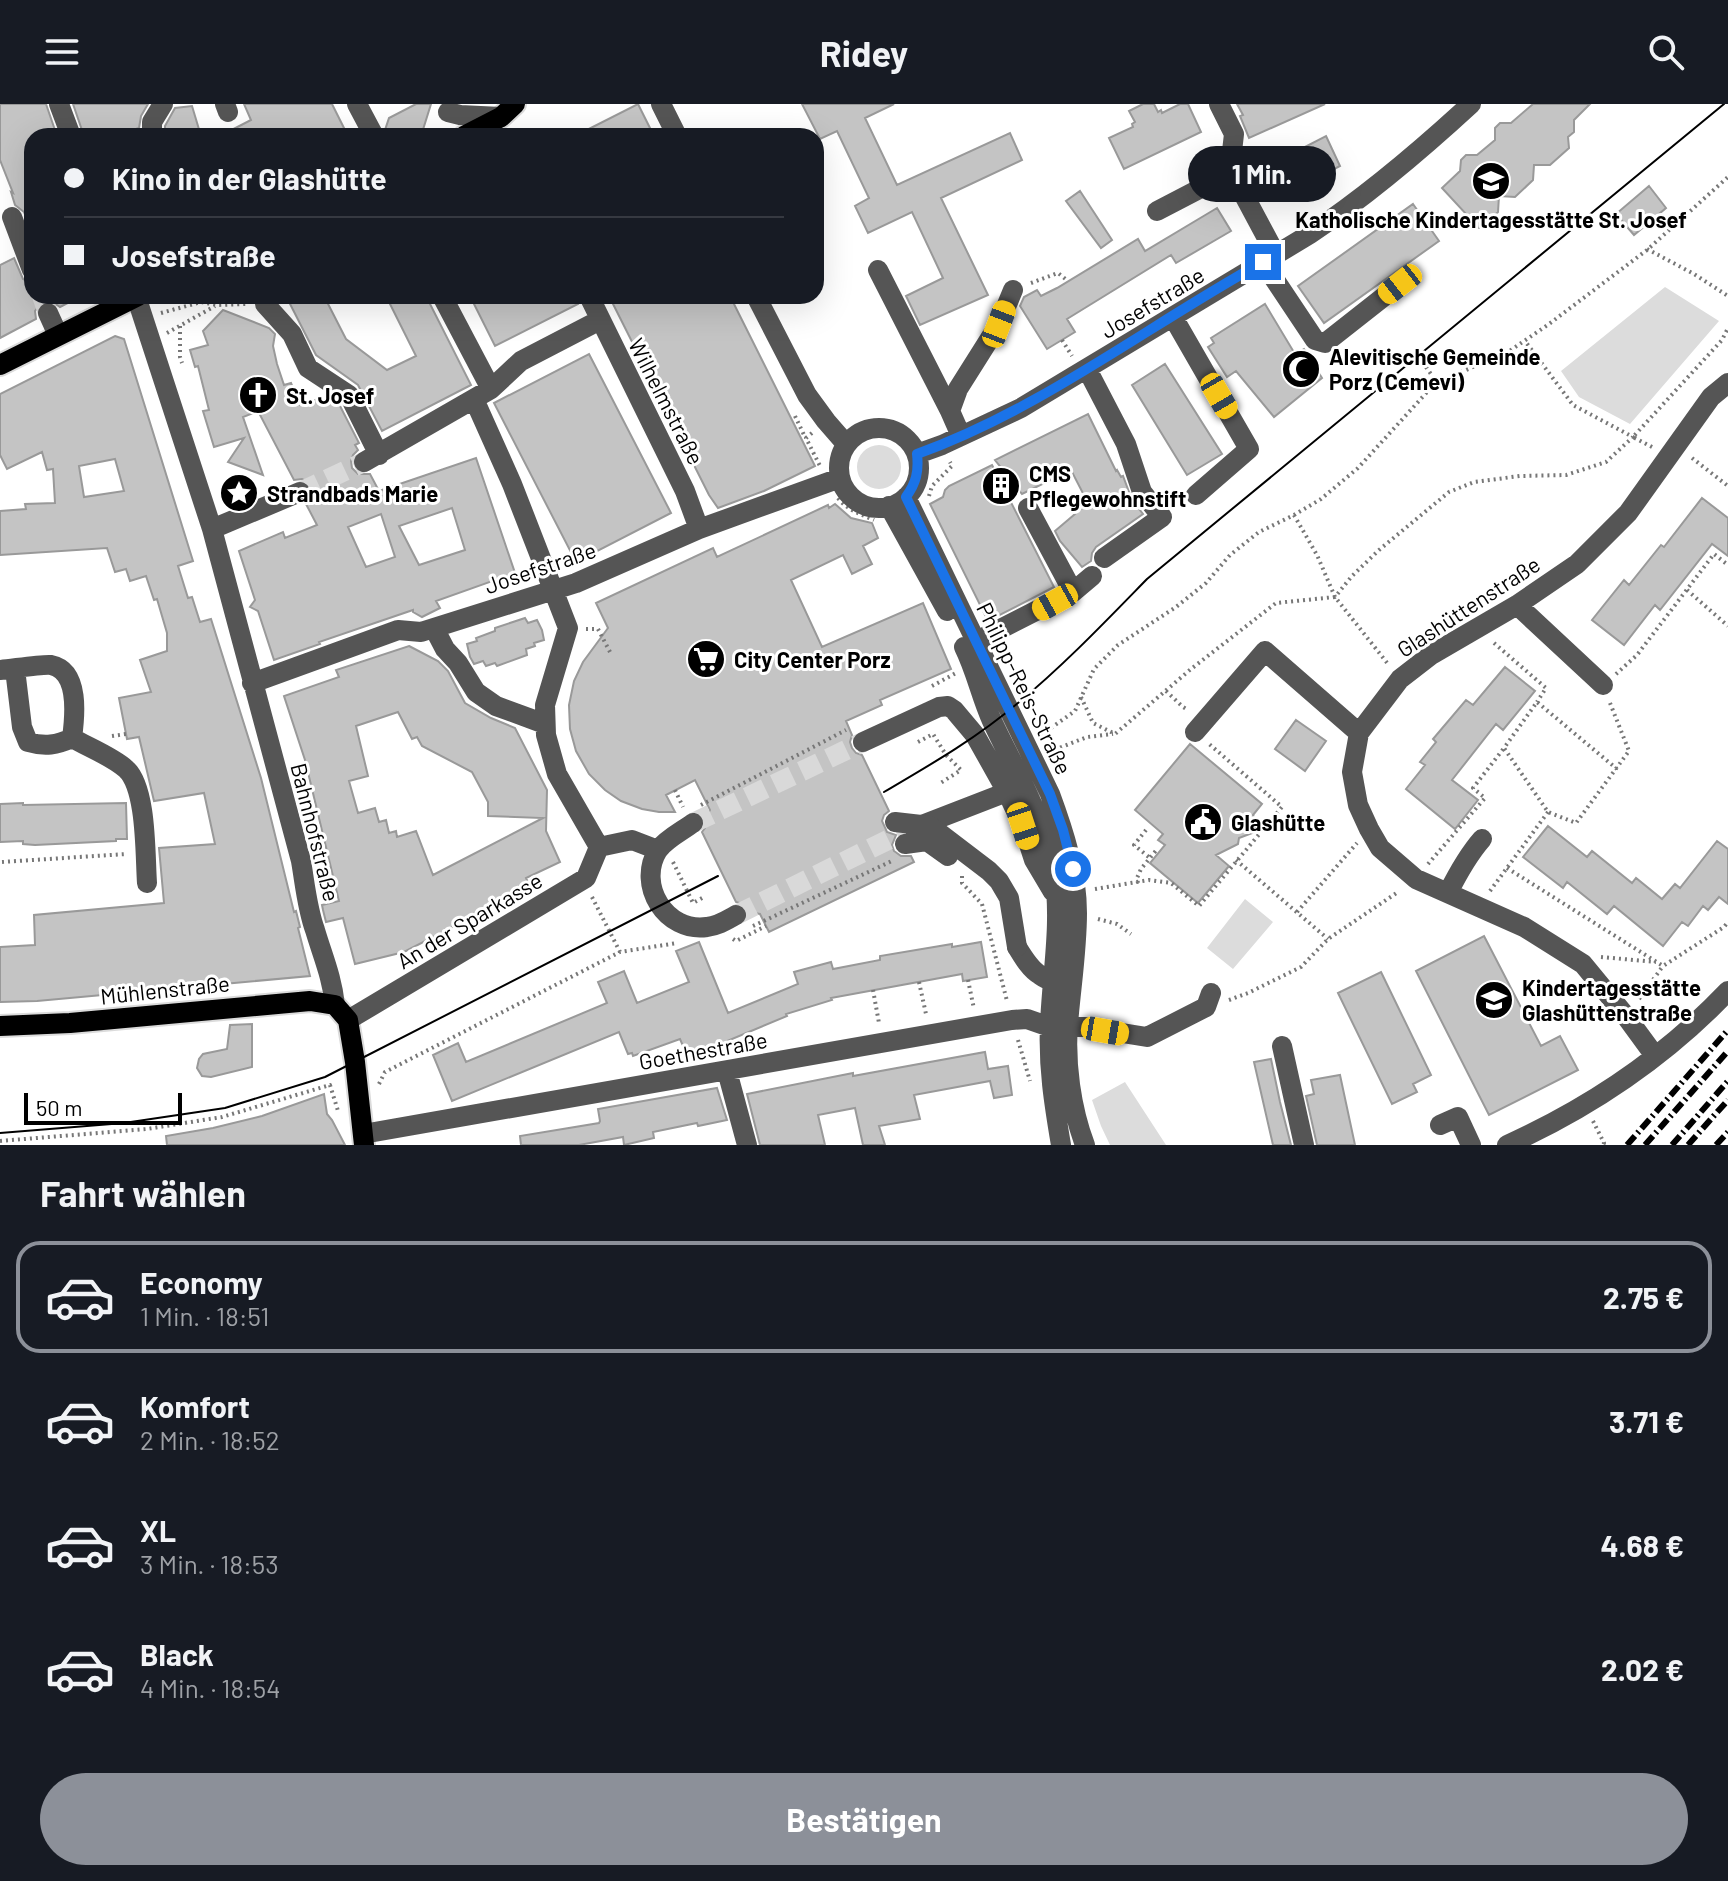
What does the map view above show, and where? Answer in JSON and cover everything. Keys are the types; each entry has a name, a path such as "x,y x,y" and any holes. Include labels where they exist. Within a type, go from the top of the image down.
{"main road":[{"path":"478,128 508,110"},
{"path":"0,365 121,304"},
{"name":"Mühlenstraße","path":"0,1026 70,1023 310,1001 342,1012"},
{"name":"Bahnhofstraße","path":"342,1012 355,1062 363,1140"}],"street":[{"path":"59,104 68,128"},
{"path":"152,128 152,122 163,104"},
{"path":"661,104 673,128"},
{"path":"673,104 675,128"},
{"path":"1219,104 1234,134 1230,169 1269,259 1315,340 1325,343 1400,284"},
{"name":"Josefstraße","path":"917,454 1021,408 1080,363 1173,317 1342,213 1471,104"},
{"path":"448,112 460,115 508,110"},
{"path":"494,128 508,110"},
{"path":"1157,211 1232,172"},
{"path":"12,217 24,249"},
{"path":"878,270 961,436"},
{"path":"950,411 958,389 999,324 1013,290"},
{"name":"Bahnhofstraße","path":"139,304 212,529 301,861 314,928 342,1012"},
{"path":"265,304 292,334 308,368 349,395 371,458 482,394 521,361 600,320"},
{"path":"445,304 482,394 512,484 568,628 545,705 546,735 557,774 599,847"},
{"name":"Wilhelmstraße","path":"593,304 685,491 699,529"},
{"path":"760,304 807,395 846,444"},
{"path":"48,313 58,335"},
{"path":"1173,317 1249,449 1196,495"},
{"path":"1080,363 1126,444 1142,492 1162,517 1104,558"},
{"name":"Glashüttenstraße","path":"1655,1056 1583,964 1524,927 1416,879 1380,848 1358,805 1352,772 1359,733 1400,679 1431,655 1517,605 1577,564 1628,513 1711,397 1728,383"},
{"path":"870,428 898,432 917,454 919,470 915,485 890,508 863,504 834,481 846,444 870,428"},
{"name":"Josefstraße","path":"252,683 398,630 421,632 576,583 699,529 834,481"},
{"path":"212,529 300,492"},
{"name":"Philipp-Reis-Straße","path":"890,508 975,642 1035,749 1063,830 1073,869 1077,913 1070,998 1049,1069 1061,1145"},
{"name":"Philipp-Reis-Straße","path":"890,508 970,660 989,713 1045,837 1057,899 1053,980 1059,1027 1073,1102 1085,1145"},
{"path":"1028,508 1073,592"},
{"path":"975,642 1073,592 1092,576"},
{"path":"1517,605 1603,685"},
{"path":"434,628 476,692 496,706 545,724"},
{"path":"1200,725 1265,651 1359,733"},
{"path":"51,665 66,672 72,686 72,738 41,746 28,742 7,670 51,665"},
{"path":"855,736 939,707 948,706 954,710 975,735 1007,792 1034,860 1057,899"},
{"path":"72,738 125,768 136,781 140,795 147,883"},
{"path":"901,839 1007,792 1039,800 1063,830"},
{"path":"693,814 658,850 650,872 654,899 675,921 687,926 705,928 736,915"},
{"path":"901,839 927,841 990,889 1010,946 1040,975 1053,980 1070,998"},
{"path":"1448,893 1472,850 1482,839"},
{"path":"599,847 632,840 658,850"},
{"path":"582,880 586,878 599,847"},
{"name":"An der Sparkasse","path":"342,1012 582,880"},
{"path":"1507,1145 1584,1105 1655,1056 1728,991"},
{"name":"Goethestraße","path":"363,1140 1012,1020 1027,1019 1059,1027 1085,1027 1147,1037 1209,1000"},
{"path":"1282,1046 1304,1145"},
{"path":"727,1071 747,1145"},
{"path":"1440,1125 1458,1117 1471,1145"}],"path":[{"path":"1035,749 1052,728 1075,711 1094,669 1118,645 1206,583 1230,555 1259,532 1321,499 1358,468 1428,391 1445,379 1508,352 1525,341 1647,249 1728,177"},
{"path":"1647,249 1728,296"},
{"path":"1013,290 1058,273 1068,281"},
{"path":"145,322 163,312 193,304"},
{"path":"212,304 265,304"},
{"path":"172,331 217,305"},
{"path":"180,326 183,369"},
{"path":"1294,515 1317,555 1335,597 1379,550 1449,492 1474,482 1520,476 1566,475 1606,462 1722,340 1728,328"},
{"path":"1062,340 1080,363"},
{"path":"1525,341 1573,405 1633,437 1672,450 1728,486"},
{"path":"1426,367 1438,384"},
{"path":"834,481 843,505 853,512 890,508"},
{"path":"1504,748 1548,812 1576,823 1629,751 1603,685 1637,655 1714,554 1728,565"},
{"path":"1687,590 1728,626"},
{"path":"568,628 598,629 610,652"},
{"path":"1209,1000 1248,993 1301,967 1328,939 1416,879 1485,798 1473,788 1546,688 1477,628"},
{"path":"929,688 956,674 952,663"},
{"path":"1089,890 1149,880 1171,883 1199,906 1282,807 1166,691"},
{"path":"1537,702 1617,769"},
{"path":"918,742 933,734 946,755 961,770 939,784"},
{"path":"1035,749 1115,734"},
{"path":"675,790 693,814 855,736"},
{"path":"1479,906 1548,812"},
{"path":"1297,913 1369,829"},
{"path":"1146,830 1134,845 1150,858"},
{"path":"766,926 733,940 901,839"},
{"path":"1138,883 1141,869 1158,848"},
{"path":"2,862 145,853"},
{"path":"684,857 673,862 693,903 704,897"},
{"path":"1236,860 1328,939"},
{"path":"1507,868 1661,964"},
{"path":"961,870 962,883 982,904 1032,1089"},
{"path":"582,880 620,952"},
{"path":"1625,1015 1641,997 1661,964 1728,922"},
{"path":"379,1084 385,1072 620,952 689,941"},
{"path":"1583,964 1603,956 1661,964"},
{"path":"968,980 978,1027"},
{"path":"919,982 930,1035"},
{"path":"873,990 882,1044"},
{"path":"0,1141 147,1129 222,1117 330,1085 341,1118"},
{"path":"1584,1105 1603,1145"}],"shaded area":[{"path":"1665,287 1719,321 1630,424 1579,397 1561,371"},
{"path":"879,445 894,452 901,467 894,482 879,489 864,482 857,467 864,452"},
{"path":"1245,899 1273,922 1233,969 1207,948"},
{"path":"1125,1082 1166,1145 1110,1145 1092,1100"}],"building":[{"path":"0,104 46,104 54,128 24,128 24,212 15,205 0,160"},
{"path":"73,104 148,104 139,128 81,128"},
{"path":"244,104 332,104 344,128 236,128 251,120"},
{"path":"416,104 431,104 424,128 386,128 389,118"},
{"path":"638,104 650,128 591,128"},
{"path":"802,104 894,104 865,118 897,185 1010,133 1022,160 941,198 988,295 920,325 906,296 943,278 912,212 868,233 855,206 869,198 837,131 824,137 824,128 814,128"},
{"path":"1143,104 1154,104 1162,113 1180,104 1188,104 1201,132 1124,169 1109,138 1133,127 1135,122 1129,111"},
{"path":"1237,104 1325,104 1249,138"},
{"path":"1533,104 1590,104 1574,120 1574,132 1568,137 1569,148 1550,165 1534,165 1533,180 1515,197 1499,196 1498,212 1481,228 1467,227 1468,216 1442,188 1460,171 1461,160 1466,155 1477,155 1495,140 1495,128 1500,123 1511,123"},
{"path":"192,106 199,128 165,128 175,108"},
{"path":"1326,136 1340,166 1315,179 1301,149"},
{"path":"1649,186 1666,208 1634,235 1616,214"},
{"path":"1080,191 1112,240 1101,248 1066,201"},
{"path":"1413,204 1439,241 1324,323 1298,286"},
{"path":"1217,208 1231,231 1176,263 1171,255 1067,319 1075,332 1047,349 1020,306 1024,297 1037,290 1041,296 1057,288 1138,239 1145,251"},
{"path":"14,258 24,279 24,304 40,304 35,311 36,319 0,338 0,265"},
{"path":"290,304 328,304 346,339 387,370 416,356 390,304 430,304 471,385 382,431 358,385 316,355"},
{"path":"474,304 578,304 495,346"},
{"path":"613,304 734,304 815,466 764,491 718,508"},
{"path":"1265,304 1295,354 1304,349 1322,378 1274,417 1236,371 1227,377 1208,347 1214,343 1211,338"},
{"path":"223,310 269,328 275,334 273,346 284,385 291,383 300,405 327,396 339,404 359,443 355,445 358,450 351,461 352,468 358,474 370,474 379,491 476,458 515,573 436,601 440,608 422,617 413,610 274,660 258,611 250,607 255,600 239,551 283,532 285,538 317,525 306,504 313,494 312,488 302,479 294,480 258,411 243,417 263,475 228,462 244,438 214,447 203,411 209,410 198,366 195,367 190,350 208,345 203,331","holes":["452,508 465,550 419,565 399,526","381,514 395,557 366,567 348,527"]},
{"path":"115,336 124,339 193,561 178,566 200,622 211,619 261,778 310,976 0,1002 0,947 35,945 34,915 164,903 159,848 215,844 204,793 154,801 139,737 127,739 119,698 151,692 140,660 167,651 167,633 146,576 130,581 126,569 115,572 107,548 0,555 0,511 26,509 25,504 55,503 53,469 47,470 42,452 7,469 0,455 0,394","holes":["115,459 124,491 84,497 79,466"]},
{"path":"589,354 671,513 576,562 494,403"},
{"path":"1165,364 1222,454 1187,475 1132,385"},
{"name":"CMS Pflegewohnstift","path":"1088,414 1116,471 1123,476 1132,500 1143,514 1096,547 1091,561 1082,567 1055,531 1088,503 1071,470 1022,494 995,460"},
{"path":"992,465 1054,587 988,621 930,504 943,497 949,486"},
{"path":"1702,498 1728,518 1728,556 1712,544 1660,610 1655,605 1624,645 1592,620 1624,580 1629,585 1661,545 1664,547"},
{"name":"City Center Porz","path":"835,504 851,518 872,523 878,538 863,546 872,564 852,574 843,555 791,580 822,647 923,603 951,669 880,700 882,705 846,721 852,735 852,748 862,755 889,811 882,821 887,832 896,835 892,845 894,851 901,856 911,856 914,862 769,932 760,914 748,912 743,904 736,902 702,832 710,810 695,780 666,795 675,812 642,809 621,801 589,774 576,751 570,729 569,705 574,681 583,662 608,628 596,603 713,548 717,557"},
{"path":"525,618 528,623 537,620 544,640 526,649 527,655 497,666 495,663 486,666 483,661 474,664 467,644 495,631 495,628"},
{"path":"409,646 438,661 448,671 465,703 515,728 547,790 546,831 560,862 526,878 530,887 404,952 355,964 343,918 326,922 322,905 339,901 305,760 284,696 339,677 336,670","holes":["398,712 412,739 417,737 422,746 472,772 488,802 488,816 543,818 433,875 416,831 397,837 396,831 389,833 386,820 379,822 375,808 358,813 349,781 368,776 356,726"]},
{"path":"1505,667 1535,691 1503,730 1496,724 1452,780 1478,800 1455,829 1406,789 1425,765 1420,762 1436,742 1433,739 1466,700 1473,705"},
{"path":"1296,720 1326,741 1305,771 1275,749"},
{"name":"Glashütte","path":"1190,744 1262,804 1253,815 1257,824 1255,832 1239,838 1238,844 1216,855 1229,866 1198,903 1150,863 1165,845 1158,840 1163,834 1135,810"},
{"path":"126,803 127,839 35,845 23,844 23,841 0,842 0,804"},
{"path":"1548,826 1587,857 1592,851 1632,883 1636,878 1662,899 1675,884 1680,888 1717,841 1728,849 1728,904 1719,897 1708,910 1703,906 1688,926 1682,922 1663,946 1614,906 1607,914 1567,882 1563,888 1523,857"},
{"path":"1484,936 1541,1046 1560,1036 1578,1070 1489,1115 1416,971"},
{"path":"699,942 728,1013 798,984 794,972 831,962 833,969 880,960 880,956 952,944 952,947 981,942 987,977 963,981 962,974 831,998 786,1014 708,1049 710,1054 690,1062 680,1039 633,1056 632,1053 628,1054 619,1032 452,1101 433,1055 458,1043 466,1062 607,1003 598,982 624,971 637,1003 689,982 676,951"},
{"path":"1381,972 1431,1075 1413,1084 1417,1092 1392,1104 1338,993"},
{"path":"252,1024 252,1067 211,1077 202,1076 197,1068 199,1059 203,1054 227,1049 230,1025"},
{"path":"985,1052 988,1069 1008,1066 1012,1095 994,1098 990,1081 914,1095 920,1119 879,1126 885,1145 863,1145 855,1108 818,1115 825,1145 760,1145 747,1094"},
{"path":"1271,1059 1291,1145 1273,1145 1254,1062"},
{"path":"1340,1075 1355,1145 1317,1145 1306,1096 1314,1094 1311,1080"},
{"path":"717,1088 727,1120 653,1132 654,1138 624,1145 623,1137 579,1145 521,1145 520,1136 599,1123 598,1109"},
{"path":"324,1094 327,1114 345,1145 167,1145 166,1136 262,1116"}],"tunnel":[{"path":"45,304 48,313"},
{"path":"300,492 364,462"},
{"path":"693,823 863,742"},
{"path":"736,915 904,832"}],"tram line":[{"path":"884,792 970,739 1018,703 1147,579 1724,104"},
{"path":"0,1133 124,1123 225,1108 325,1077 718,876"}],"railway":[{"path":"1627,1145 1728,1030"},
{"path":"1645,1145 1728,1051"},
{"path":"1672,1145 1728,1081"},
{"path":"1688,1145 1728,1100"},
{"path":"1716,1145 1728,1132"}],"place":[{"name":"Katholische Kindertagesstätte St. Josef","path":"1491,181"},
{"name":"Alevitische Gemeinde Porz (Cemevi)","path":"1301,369"},
{"name":"St. Josef","path":"258,395"},
{"name":"CMS Pflegewohnstift","path":"1001,486"},
{"name":"Strandbads Marie","path":"239,493"},
{"name":"City Center Porz","path":"706,659"},
{"name":"Glashütte","path":"1203,822"},
{"name":"Kindertagesstätte Glashüttenstraße","path":"1494,1000"}],"route":[{"path":"1073,869 1050,794 906,497 915,485 919,470 917,454 1021,408 1263,262"}]}
